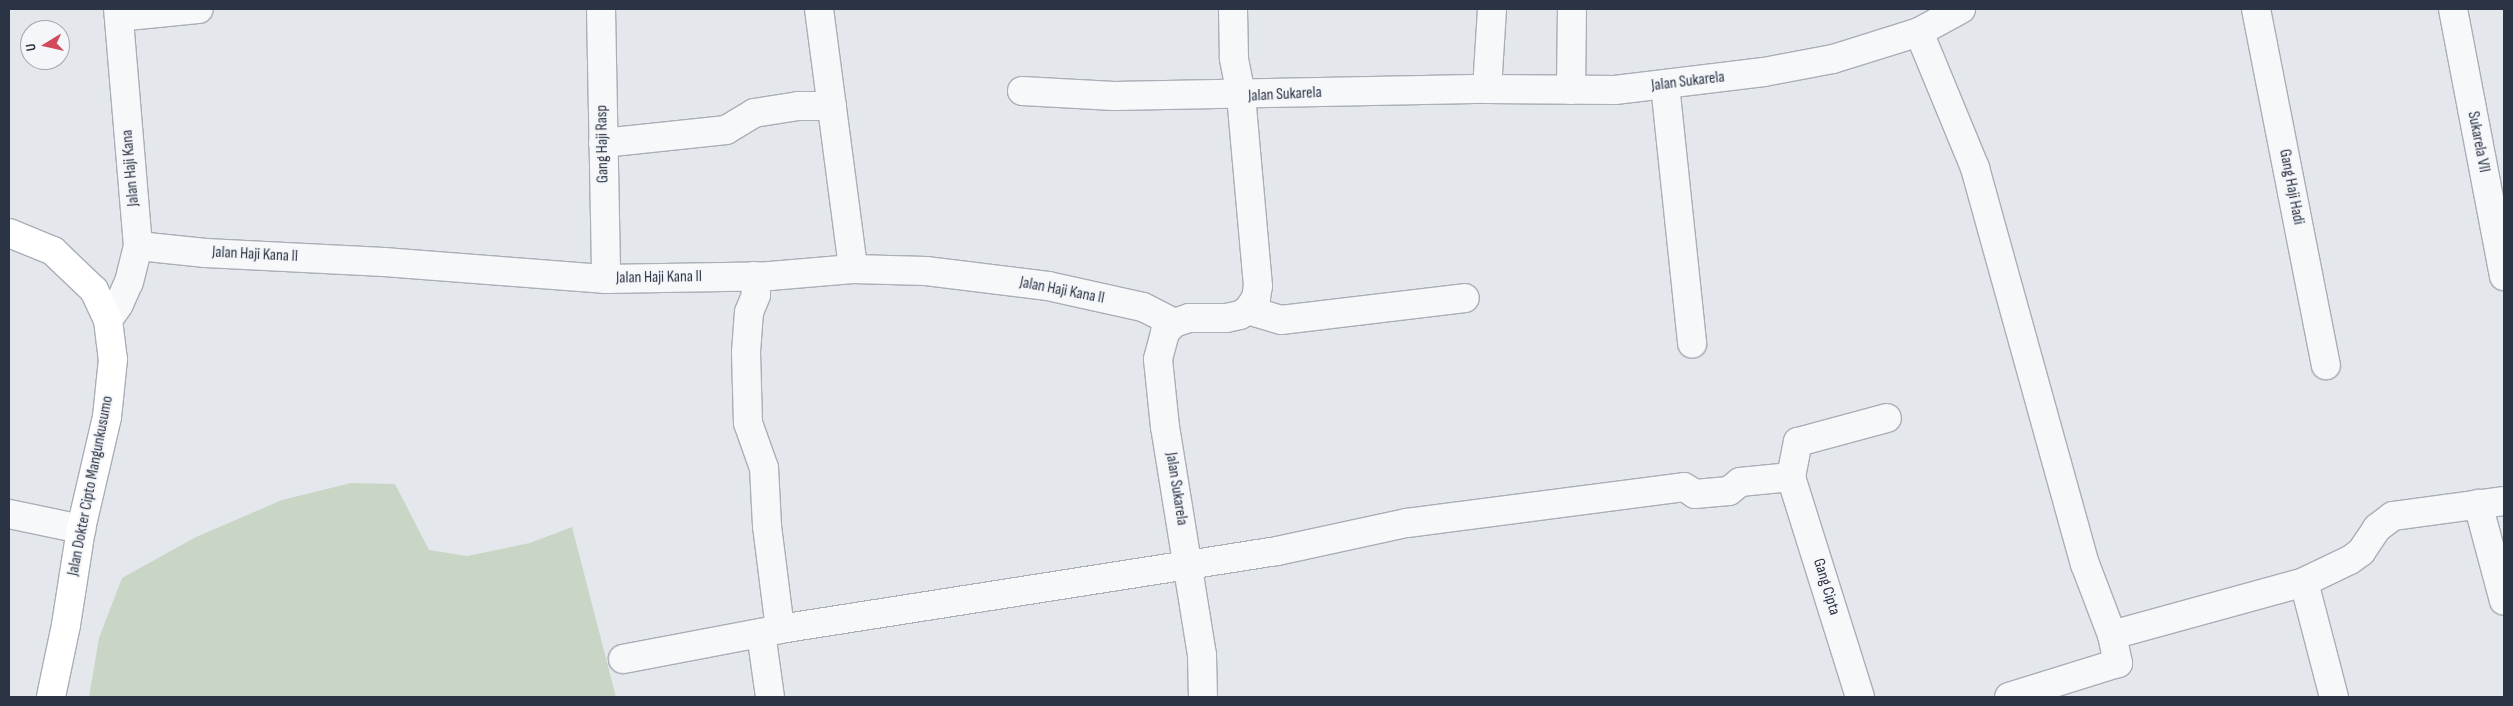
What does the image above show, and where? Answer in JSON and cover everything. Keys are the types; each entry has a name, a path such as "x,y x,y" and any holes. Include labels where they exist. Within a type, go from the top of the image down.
{"main road":[{"name":"Jalan Dokter Cipto Mangunkusumo","path":"9,234 53,251 94,290 108,320 113,359 108,417 81,528 66,625 51,697"}],"street":[{"path":"118,13 199,9"},
{"name":"Gang Haji Rasp","path":"601,9 606,279"},
{"path":"820,9 853,269"},
{"path":"1022,91 1114,96 1241,95 1234,58 1233,9"},
{"path":"1487,89 1492,9"},
{"path":"1571,90 1572,9"},
{"name":"Jalan Sukarela","path":"1248,310 1256,298 1258,286 1241,95 1487,89 1615,90 1665,85 1833,60 1919,32 1961,9"},
{"name":"Gang Haji Hadi","path":"2256,9 2326,364"},
{"name":"Sukarela VII","path":"2453,9 2504,276"},
{"name":"Jalan Haji Kana","path":"108,320 119,304 129,282 138,246 118,13"},
{"path":"1919,32 1975,168 2085,564 2112,635 2118,663 2009,697"},
{"path":"1665,85 1692,344"},
{"path":"603,143 726,130 754,113 798,106 832,106"},
{"name":"Jalan Haji Kana II","path":"138,246 206,253 384,262 606,279 754,276 853,269 926,271 1048,286 1143,307 1174,322"},
{"path":"754,276 756,295 749,312 746,352 748,423 764,468 770,631 770,697"},
{"path":"1174,322 1189,318 1226,318 1240,315 1248,310 1281,320 1465,298"},
{"name":"Jalan Sukarela","path":"1174,322 1165,332 1158,359 1165,427 1202,656 1202,697"},
{"path":"623,659 770,631 1278,551 1407,523 1684,486 1695,494 1729,491 1740,482 1791,477 1798,442 1887,418"},
{"name":"Gang Cipta","path":"1791,477 1860,697"},
{"path":"2112,635 2304,582 2350,560 2361,552 2377,528 2393,516 2491,502 2504,601"},
{"path":"9,514 81,528"},
{"path":"2304,582 2334,697"}],"green space":[{"path":"351,483 395,484 429,550 467,556 530,543 572,527 616,697 89,697 99,638 122,578 196,537 282,500"}]}
